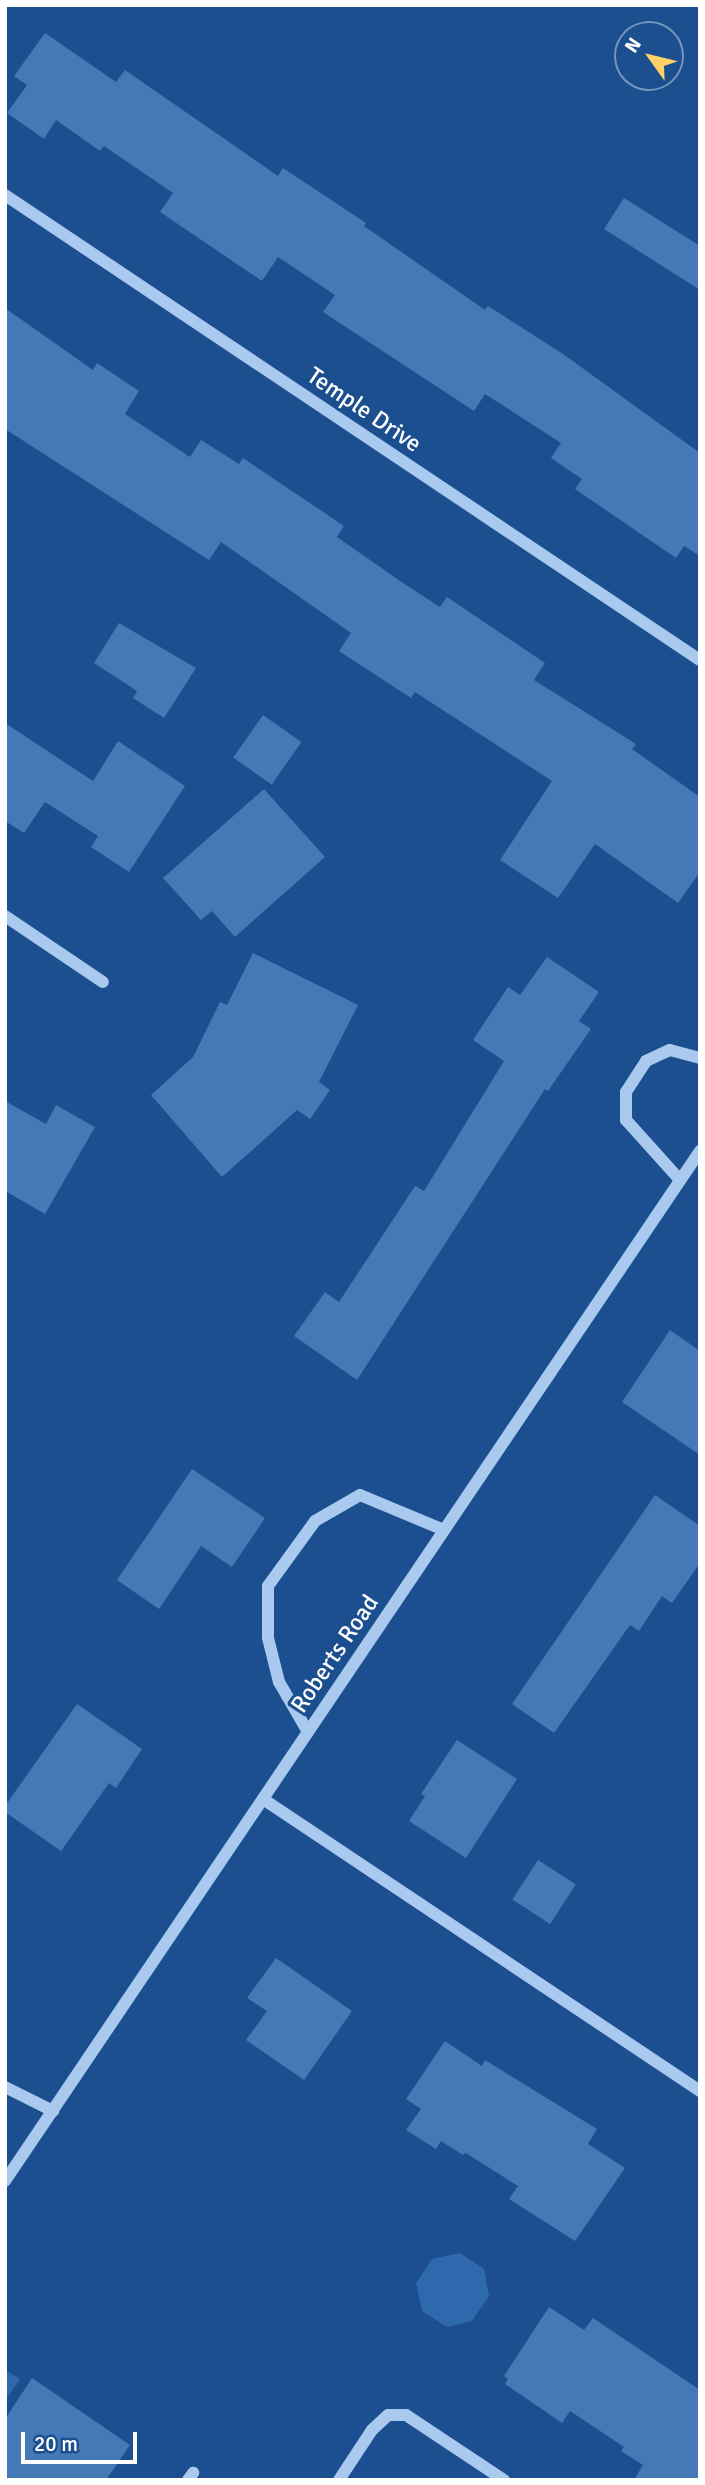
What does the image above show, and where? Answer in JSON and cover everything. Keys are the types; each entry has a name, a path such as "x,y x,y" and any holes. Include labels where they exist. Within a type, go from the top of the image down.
{"street":[{"name":"Temple Drive","path":"5,195 700,660"},
{"path":"5,916 103,982"},
{"path":"680,1180 626,1120 626,1092 646,1061 670,1050 700,1058"},
{"name":"Roberts Road","path":"5,2181 700,1151"},
{"path":"308,1732 279,1682 268,1639 268,1586 281,1566 315,1521 360,1495 444,1530"},
{"path":"263,1799 700,2091"},
{"path":"5,2087 53,2110"},
{"path":"339,2480 372,2430 388,2415 406,2415 504,2480"}],"shaded area":[{"path":"460,2253 484,2269 489,2296 472,2321 447,2327 422,2311 416,2283 432,2259"},
{"path":"5,2370 20,2379 5,2401"}],"building":[{"path":"45,33 116,82 125,70 278,176 283,168 366,223 364,226 485,310 488,306 563,354 700,453 700,556 684,546 676,558 575,489 582,479 551,458 561,443 485,394 474,411 323,312 335,295 278,257 262,281 160,212 173,193 104,146 100,151 56,120 44,139 7,113 27,85 14,76"},
{"path":"624,198 700,246 700,290 604,229"},
{"path":"5,308 93,370 97,363 139,391 125,414 190,457 201,440 239,464 243,458 344,526 337,537 403,583 440,607 447,597 545,663 534,680 636,744 632,749 700,797 700,872 678,903 595,844 558,898 500,860 552,781 415,692 411,698 339,651 351,633 221,542 209,560 5,429"},
{"path":"119,623 196,668 164,718 133,698 137,691 94,663"},
{"path":"263,715 302,742 272,785 233,758"},
{"path":"5,723 93,781 118,741 185,786 129,872 91,847 98,836 45,802 24,833 5,821"},
{"path":"264,789 325,857 235,937 212,911 201,920 163,878"},
{"path":"253,953 358,1005 319,1082 330,1090 310,1119 297,1110 222,1177 151,1095 193,1057 220,1002 227,1005"},
{"path":"547,957 599,992 579,1021 591,1029 548,1091 545,1089 357,1380 294,1336 325,1292 339,1302 415,1186 424,1191 504,1061 473,1040 508,987 520,995"},
{"path":"5,1101 46,1124 56,1105 95,1127 45,1214 5,1191"},
{"path":"670,1330 700,1351 700,1455 622,1402"},
{"path":"192,1469 265,1518 232,1567 201,1546 159,1609 117,1580"},
{"path":"655,1495 700,1526 700,1563 672,1603 662,1596 639,1631 630,1625 554,1733 512,1704"},
{"path":"77,1704 142,1749 116,1788 109,1783 61,1851 5,1812 5,1806"},
{"path":"457,1740 517,1779 466,1858 409,1821 425,1796 421,1794"},
{"path":"538,1860 576,1885 550,1924 512,1899"},
{"path":"276,1958 352,2011 304,2080 246,2040 267,2011 247,1998"},
{"path":"445,2041 482,2066 485,2060 597,2129 588,2144 625,2168 575,2241 509,2199 518,2186 466,2153 463,2155 441,2141 436,2149 406,2130 421,2109 406,2099"},
{"path":"549,2307 584,2330 593,2318 700,2390 700,2480 634,2480 643,2465 621,2451 624,2447 570,2411 562,2423 505,2384 508,2379 504,2376"},
{"path":"32,2378 130,2445 106,2480 5,2480 5,2419"}]}
